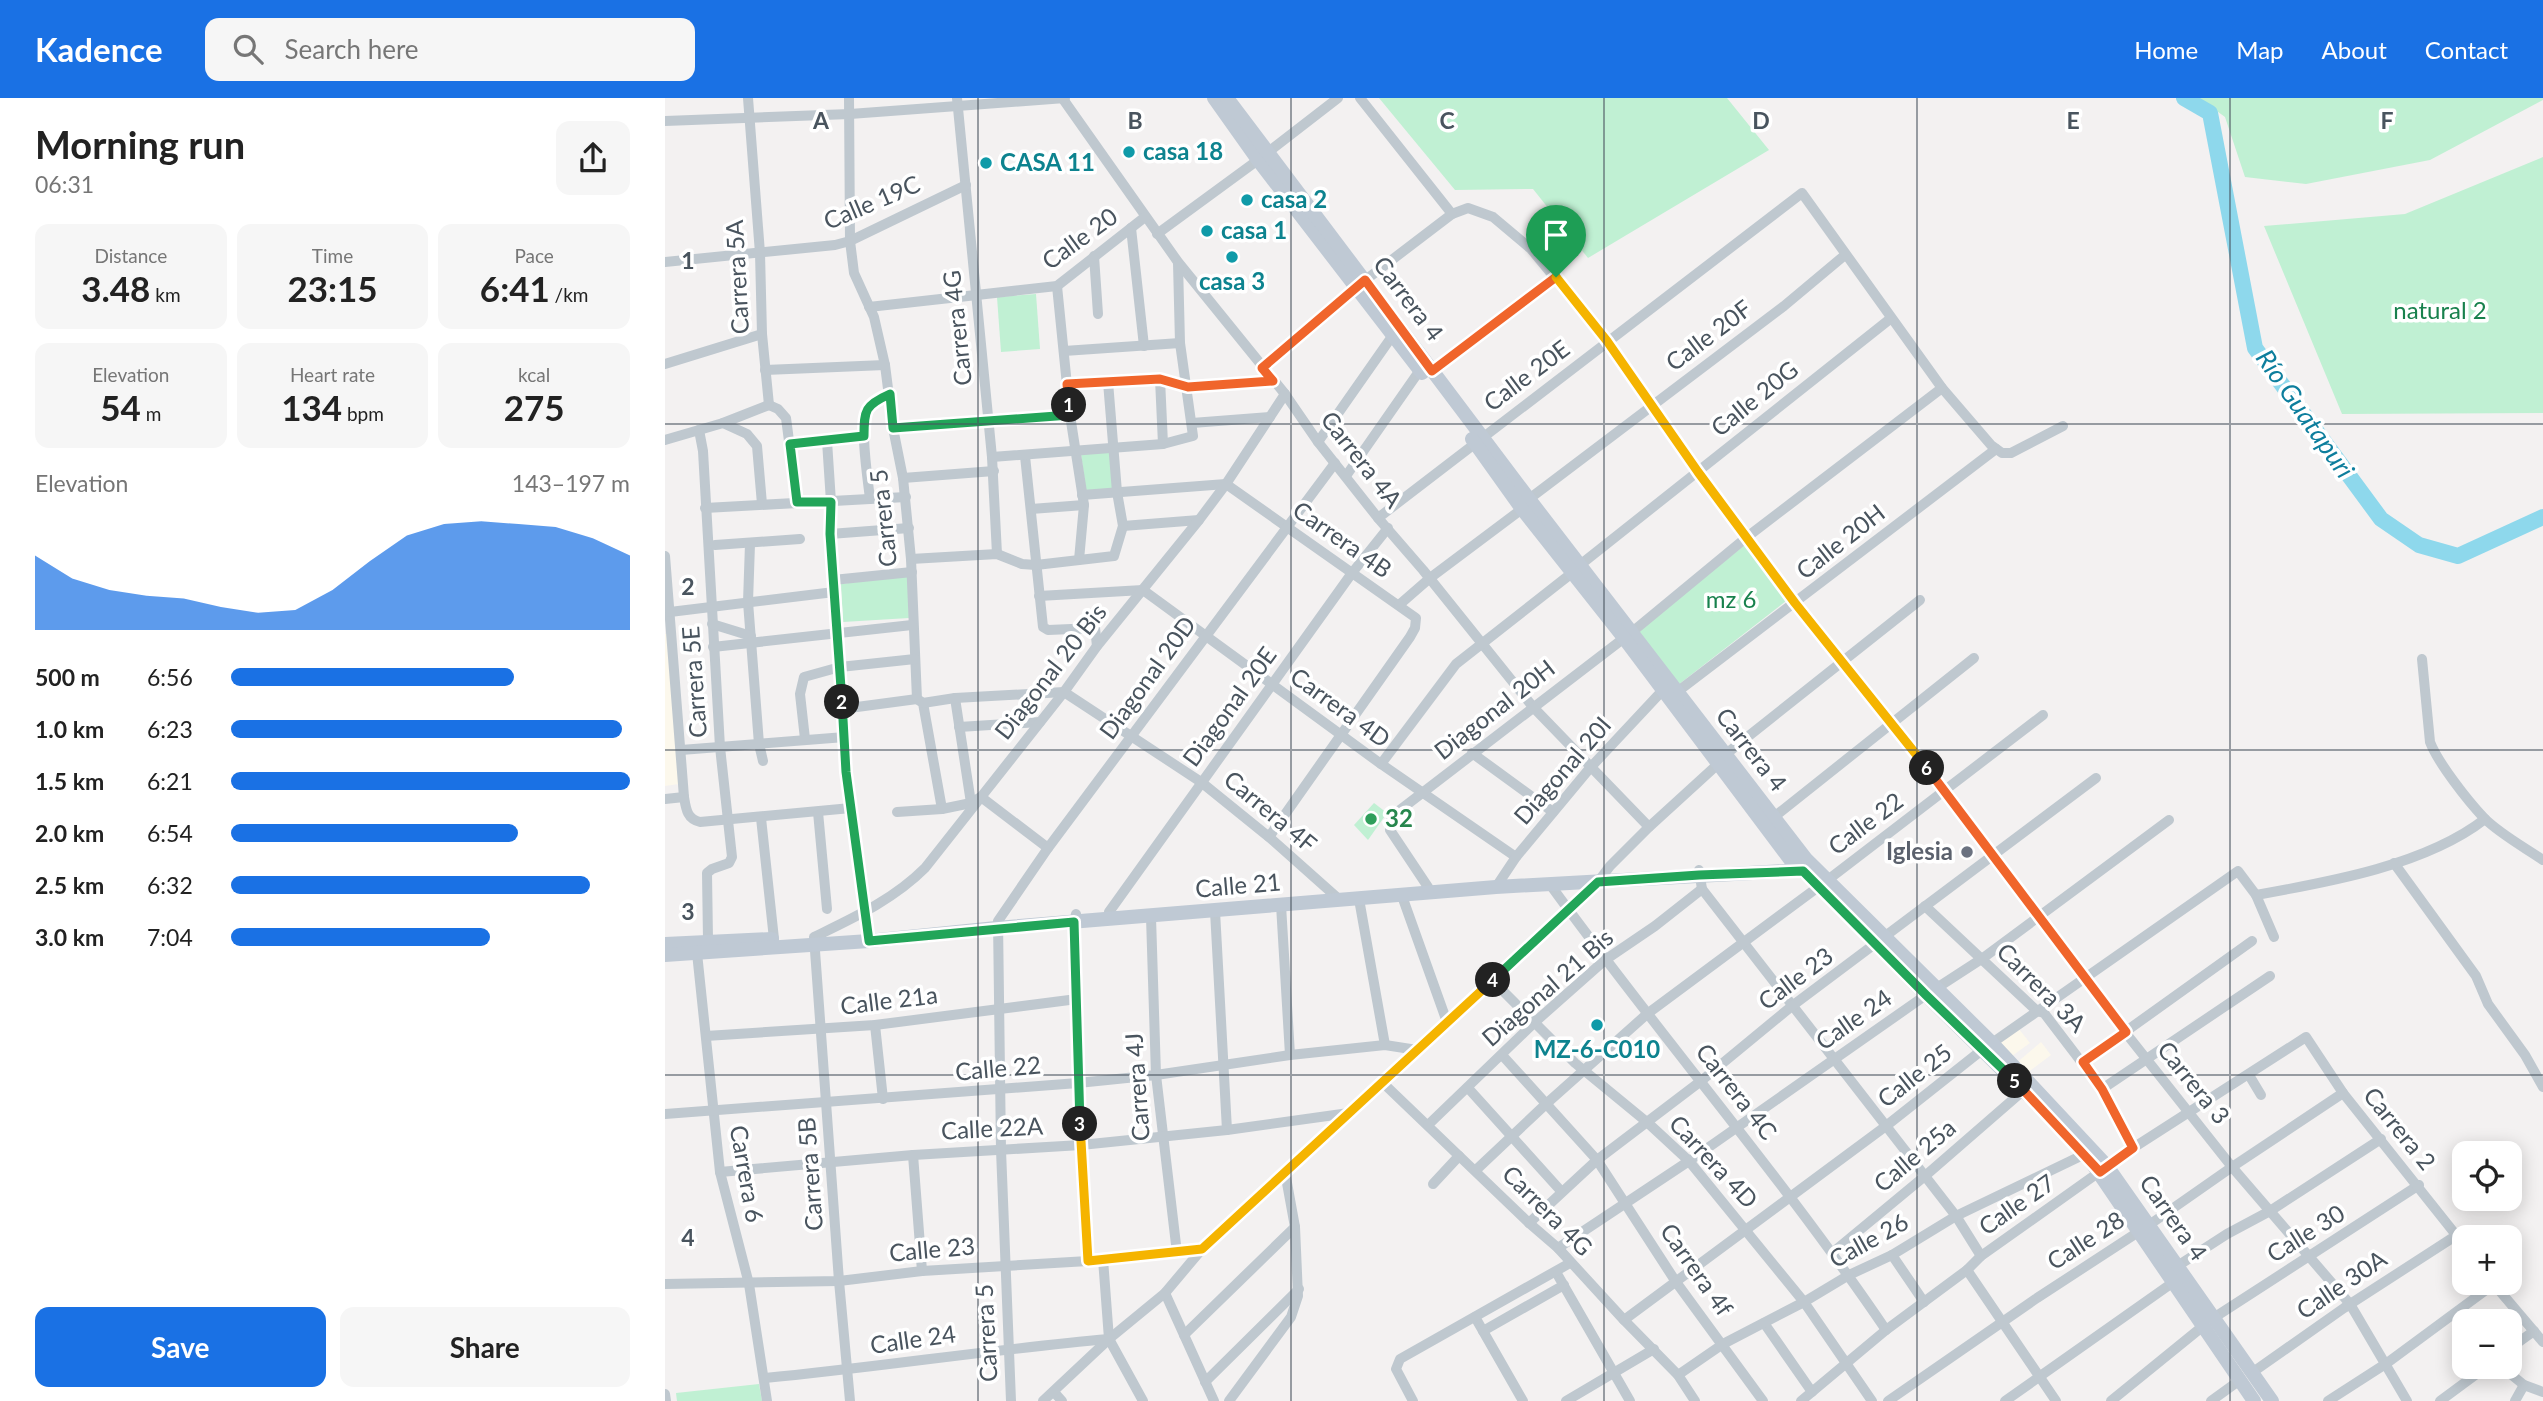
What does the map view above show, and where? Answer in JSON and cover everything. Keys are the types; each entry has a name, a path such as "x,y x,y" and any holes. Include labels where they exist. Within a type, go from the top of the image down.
{"main road":[{"name":"Carrera 4","path":"1214,98 1263,156 1525,504 1804,865 1987,1046 2104,1169 2145,1228 2202,1328 2272,1401"},
{"name":"Carrera 4","path":"1227,98 1263,156"},
{"name":"Carrera 4","path":"1360,284 1393,335 1426,370"},
{"name":"Carrera 4","path":"1722,759 1774,817 1804,865"},
{"name":"Calle 21","path":"1075,918 1109,912 1428,887 1600,879 1700,878 1804,865"},
{"name":"Calle 21","path":"665,955 1075,918 1151,917 1281,905 1337,896 1359,899 1497,884 1600,879"},
{"name":"Calle 21","path":"665,944 708,940 814,941"},
{"name":"Carrera 4","path":"1987,1046 2024,1090 2085,1154 2104,1169"},
{"name":"Carrera 4","path":"2145,1228 2179,1265 2215,1317 2246,1376 2254,1401"}],"street":[{"name":"Carrera 5A","path":"748,98 760,253 762,334 769,405 783,413 797,502"},
{"name":"Carrera 5","path":"849,98 850,241 854,273 869,307 890,394 893,428 906,497 912,572 912,625 920,701 942,809"},
{"name":"Calle 20","path":"1157,234 1338,98"},
{"path":"1262,368 1360,284 1451,214 1360,98"},
{"path":"665,121 850,114 957,102 1064,99"},
{"name":"Carrera 4A","path":"1064,99 1157,234 1285,394 1318,442 1378,518 1430,578 1533,708 1649,827"},
{"name":"Carrera 4G","path":"957,102 994,471 997,554"},
{"name":"Calle 19C","path":"665,262 835,246 966,185"},
{"name":"Calle 20E","path":"1378,518 1802,193 1845,255"},
{"name":"Carrera 3","path":"1451,214 1468,208 1493,217 1531,249 1556,277 1607,341 1698,472 1795,603 1892,722 2126,1032 2232,1167 2350,1304 2407,1401"},
{"name":"Calle 20","path":"869,307 1057,286 1145,217"},
{"path":"1131,228 1144,346"},
{"path":"1845,255 1942,388 2001,453 2011,453 2063,426"},
{"name":"Calle 20F","path":"1399,605 1525,504 1784,306 1845,255"},
{"path":"1094,256 1098,314"},
{"path":"992,457 1163,444 1193,436 1180,343 1178,262"},
{"path":"1346,477 1426,370 1556,277"},
{"path":"1057,286 1070,415 1083,500 1079,561"},
{"name":"Calle 20G","path":"1381,764 1456,664 1890,318"},
{"path":"665,364 762,334"},
{"path":"1318,442 1393,335"},
{"path":"1064,351 1180,343"},
{"path":"765,370 885,365"},
{"path":"1067,384 1160,379 1188,387 1273,381"},
{"path":"1160,379 1163,444"},
{"path":"911,559 997,554 1021,564 1036,565 1109,558 1116,554 1123,526 1117,492 1108,382"},
{"path":"1628,635 1747,537 1942,388"},
{"path":"870,499 864,420 867,408 890,394"},
{"name":"Diagonal 20 Bis","path":"814,941 908,885 925,868 1097,646 1199,520 1285,394"},
{"path":"665,440 723,423 769,405"},
{"path":"893,428 1070,415"},
{"path":"1192,423 1270,417"},
{"path":"723,423 747,434 757,446 762,504"},
{"name":"Carrera 5E","path":"699,430 703,451 720,747 732,847 729,863 707,873 708,940"},
{"path":"790,444 864,436"},
{"path":"827,441 830,534 842,709 851,808 869,937"},
{"name":"Calle 20H","path":"1670,691 1795,603 1996,449"},
{"path":"1025,456 1041,623 1048,630 1094,627 1097,629 1097,646"},
{"name":"Diagonal 20D","path":"997,925 1048,848 1335,463"},
{"path":"903,478 994,471"},
{"path":"1031,509 1117,492 1226,484"},
{"name":"Carrera 4B","path":"1226,484 1416,618 1416,628 1342,735"},
{"path":"705,508 906,497"},
{"path":"1123,526 1199,520"},
{"path":"830,534 909,528"},
{"name":"Diagonal 20E","path":"1109,912 1352,573 1388,528"},
{"path":"715,545 800,539"},
{"path":"750,544 748,602 759,744 763,761"},
{"path":"665,556 670,612 668,634 686,811 694,821 700,822 851,808"},
{"path":"833,580 912,572"},
{"path":"1038,596 1143,590"},
{"name":"Carrera 4D","path":"1143,590 1381,764 1516,857"},
{"path":"670,612 834,592"},
{"name":"Diagonal 21 Bis","path":"1043,1401 1109,1339 1165,1293 1202,1249 1569,910 1649,827 1722,759 1920,600"},
{"path":"712,624 751,640"},
{"path":"713,647 751,640 912,625"},
{"name":"Diagonal 20H","path":"1428,887 1389,830 1396,813 1628,635"},
{"path":"1774,817 1974,658"},
{"path":"805,739 800,694 802,680 807,675 839,667 915,659"},
{"path":"2422,659 2430,742 2444,768 2485,819 2543,860"},
{"name":"Diagonal 20I","path":"1497,884 1590,768 1670,691"},
{"path":"842,709 955,698 1064,692"},
{"name":"Carrera 4F","path":"1064,692 1201,782 1337,896"},
{"path":"955,698 971,803"},
{"name":"Calle 22","path":"1476,1170 1647,1014 1824,883 2043,715"},
{"path":"959,727 1040,722"},
{"path":"1269,837 1342,735"},
{"path":"681,750 845,737"},
{"path":"1472,753 1553,812"},
{"name":"Calle 23","path":"1529,1223 1597,1160 1648,1123 1792,1006 2096,778"},
{"path":"665,799 684,797"},
{"path":"897,812 942,809 971,803 981,797 1048,848"},
{"path":"818,812 827,909"},
{"path":"761,818 774,939"},
{"path":"2274,937 2256,895 2394,863 2447,844 2485,819"},
{"name":"Calle 24","path":"1558,1248 1983,958 2169,820"},
{"path":"2394,863 2476,976 2488,1004 2525,1055 2543,1087"},
{"name":"Calle 25","path":"1623,1320 1886,1126 1987,1046 2238,871 2256,895"},
{"path":"1700,878 1742,942 1956,1216 1981,1256"},
{"name":"Diagonal 21 Bis","path":"1428,1125 1535,1022 1605,960 1655,926 1700,878"},
{"name":"Carrera 4C","path":"1549,883 1605,960 1849,1275 1886,1330"},
{"path":"1402,896 1447,1022"},
{"path":"1359,899 1385,1045"},
{"path":"1281,905 1290,1055"},
{"name":"Carrera 3A","path":"1925,906 2037,1010 2044,1013 2102,1089 2133,1148"},
{"path":"1215,911 1227,1130"},
{"name":"Carrera 4J","path":"1151,917 1156,1075 1177,1253"},
{"path":"1075,918 1078,1083 1088,1261"},
{"name":"Carrera 5","path":"997,925 1001,1150 1011,1401"},
{"name":"Carrera 5B","path":"814,941 850,1401"},
{"path":"2083,1062 2252,941"},
{"name":"Carrera 6","path":"697,953 720,1172 749,1284 767,1401"},
{"path":"2102,1089 2270,976"},
{"name":"Carrera 4D","path":"1492,980 1583,1070 1648,1123 1689,1161 1804,1302 1871,1401"},
{"name":"Calle 21a","path":"706,1036 875,1025 1077,999"},
{"path":"875,1025 883,1099"},
{"name":"Calle 27","path":"1801,1401 1845,1362 1967,1270 1981,1256 2133,1148 2306,1037"},
{"name":"Carrera 2","path":"2306,1037 2343,1093 2452,1228"},
{"name":"Calle 22","path":"665,1114 1078,1083 1385,1045 1417,1050"},
{"name":"Carrera 4f","path":"1501,1055 1597,1160 1676,1282 1763,1401"},
{"path":"2249,1075 2262,1095"},
{"name":"Carrera 4G","path":"1382,1082 1558,1248 1623,1320 1678,1375 1695,1401"},
{"path":"1468,1088 1561,1191"},
{"name":"Calle 25a","path":"1832,1253 1925,1177 2024,1090"},
{"name":"Calle 28","path":"1888,1401 2002,1321 2145,1228 2343,1093"},
{"name":"Calle 22A","path":"720,1172 913,1155 1081,1145 1227,1130 1349,1113"},
{"path":"2179,1265 2227,1234 2270,1211 2381,1139"},
{"name":"Calle 26","path":"1678,1375 1723,1344 1849,1275 1892,1255 1956,1216 2085,1154"},
{"path":"913,1155 922,1271"},
{"path":"1433,1184 1459,1156"},
{"path":"1229,1401 1291,1317 1299,1289 1295,1227 1285,1172"},
{"name":"Calle 30","path":"2215,1317 2419,1185"},
{"path":"1184,1335 1295,1227"},
{"name":"Calle 30A","path":"2211,1401 2350,1304 2452,1238"},
{"name":"Calle 23","path":"665,1284 839,1282 922,1271 1088,1261 1202,1249"},
{"path":"1892,1255 1924,1301"},
{"path":"1104,1259 1109,1339 1143,1401"},
{"path":"1413,1401 1397,1371 1398,1362 1570,1263"},
{"path":"1967,1270 2056,1401"},
{"path":"1556,1272 1630,1401"},
{"path":"2005,1401 2175,1281"},
{"path":"1483,1331 1564,1285"},
{"path":"1205,1381 1299,1289"},
{"path":"1165,1293 1214,1401"},
{"path":"2327,1401 2387,1363 2477,1295"},
{"path":"2503,1295 2543,1342"},
{"path":"1475,1317 1523,1401"},
{"path":"1763,1324 1812,1392"},
{"path":"2111,1401 2202,1328"},
{"path":"2522,1340 2534,1331"},
{"name":"Calle 24","path":"765,1378 1009,1348 1109,1339"},
{"path":"1566,1401 1654,1349"},
{"path":"2439,1401 2469,1379"},
{"path":"2517,1379 2524,1385 2543,1392"},
{"path":"2515,1401 2524,1385"},
{"path":"1053,1392 1062,1401"}],"shaded area":[{"path":"665,634 679,784 665,786"},
{"path":"2019,1029 2030,1043 2008,1059 1996,1046"},
{"path":"2041,1042 2051,1055 2023,1076 2014,1065"}],"green space":[{"path":"1379,98 1727,98 1769,150 1588,258 1533,189 1455,190"},
{"path":"2199,98 2543,100 2430,160 2306,184 2245,177 2225,117"},
{"name":"natural 2","path":"2543,157 2543,413 2342,414 2264,226 2405,214"},
{"path":"1036,294 1040,349 1001,352 997,297"},
{"path":"1111,452 1114,490 1086,491 1081,454"},
{"name":"mz 6","path":"1746,544 1786,601 1678,685 1637,631"},
{"path":"908,575 909,618 843,622 841,584"},
{"name":"32","path":"1374,803 1387,813 1368,840 1354,825"},
{"path":"759,1384 762,1401 677,1401 676,1393"}],"waterway":[{"name":"Río Guatapuri","path":"2184,98 2210,113 2255,348 2381,519 2419,545 2458,556 2543,517"}],"place":[{"name":"casa 18","path":"1129,152"},
{"name":"CASA 11","path":"986,163"},
{"name":"casa 2","path":"1247,200"},
{"name":"casa 1","path":"1207,231"},
{"name":"casa 3","path":"1232,257"},
{"name":"32","path":"1371,819"},
{"name":"Iglesia","path":"1967,852"},
{"name":"MZ-6-C010","path":"1597,1025"}],"route":[{"path":"1556,277 1607,341 1698,472 1795,603 1892,722 2126,1032 2083,1062 2102,1089 2133,1148 2100,1172 2024,1090 1803,871 1598,882 1202,1249 1088,1261 1078,1083 1074,922 869,941 846,772 830,534 831,502 797,502 790,444 864,436 867,408 890,394 893,428 1070,415 1067,384 1160,379 1188,387 1273,381 1262,368 1365,280 1432,371 1556,277"}]}
